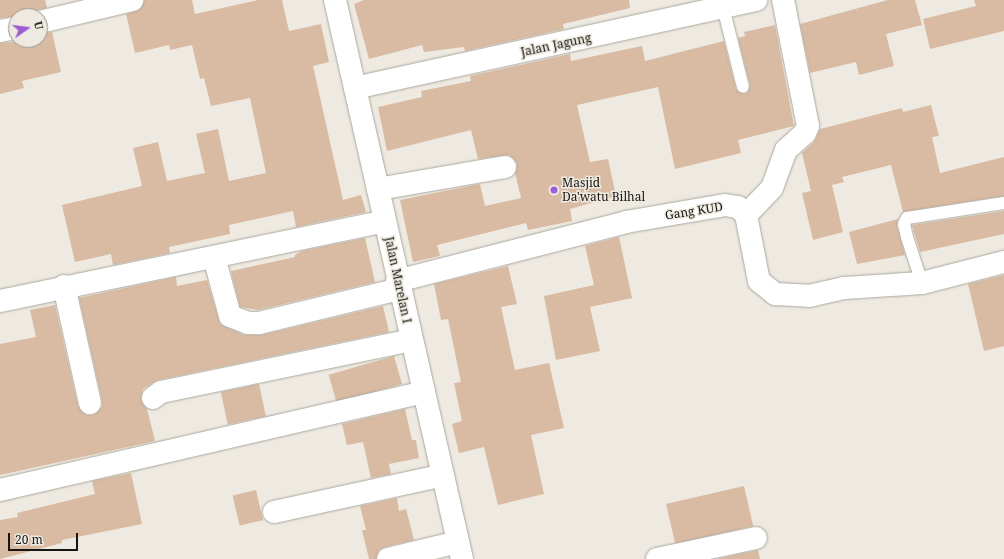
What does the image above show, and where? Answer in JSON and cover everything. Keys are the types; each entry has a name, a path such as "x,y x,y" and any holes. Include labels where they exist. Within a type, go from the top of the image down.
{"street":[{"path":"48,20 132,0"},
{"name":"Jalan Marelan I","path":"335,0 398,285 460,550"},
{"name":"Jalan Jagung","path":"355,88 756,0"},
{"path":"783,0 808,126 805,134 786,150 772,188 746,215 759,281 775,294 809,296 846,288 922,283 1004,262"},
{"path":"378,189 505,167"},
{"name":"Gang KUD","path":"214,257 230,316 248,323 259,323 626,222 725,205 738,207 746,215"},
{"path":"0,301 64,286 214,257 385,221"},
{"path":"64,286 90,403"},
{"path":"153,398 161,392 411,340"},
{"path":"0,490 424,392"},
{"path":"274,512 443,475"},
{"path":"657,559 756,538"},
{"path":"388,559 460,550"}],"lane":[{"path":"723,7 743,87"},
{"path":"922,283 904,224 907,218 1004,202"}],"building":[{"path":"0,0 45,0 47,8 8,8 8,17 0,18"},
{"path":"144,0 192,0 195,14 258,0 282,0 289,31 321,24 329,62 313,66 343,200 361,195 366,212 296,227 293,211 229,225 230,234 169,247 170,253 113,265 111,254 75,262 62,205 142,186 133,148 158,142 167,181 205,173 196,134 218,129 229,181 266,173 250,98 211,106 204,78 200,79 192,45 170,50 169,45 135,53 126,14 140,9"},
{"path":"364,0 629,0 630,8 563,24 564,29 465,51 464,47 424,52 422,45 369,59 354,4"},
{"path":"888,0 915,0 922,25 886,34 894,66 859,75 856,62 810,73 800,24"},
{"path":"974,0 1004,0 1004,31 930,49 923,19 976,6"},
{"path":"775,25 794,126 738,140 741,153 675,169 658,87 577,105 590,162 608,159 616,196 570,209 572,221 528,230 526,223 437,245 440,256 413,262 400,200 480,184 485,206 521,198 515,173 517,164 509,155 478,159 471,130 387,151 378,107 422,97 421,91 471,81 470,76 570,54 571,61 642,46 645,61 724,41 736,89 744,94 748,92 750,85 738,38 745,36 744,32"},
{"path":"52,32 61,72 22,81 24,88 0,94 0,43 8,42 8,48 48,48 48,33"},
{"path":"931,105 939,136 932,137 940,173 1004,157 1004,196 903,212 891,165 842,177 844,182 832,185 843,232 813,240 802,193 811,191 802,153 814,142 820,129 902,108 903,112"},
{"path":"1004,211 1004,234 920,252 912,225"},
{"path":"898,219 897,226 905,255 857,264 849,232"},
{"path":"619,237 632,298 590,307 600,351 556,360 544,296 594,285 585,246"},
{"path":"365,238 375,282 258,310 240,307 231,271 295,257 295,255 302,251"},
{"path":"508,266 517,304 501,307 515,370 549,363 564,428 531,435 544,494 498,505 484,447 459,453 452,424 462,421 454,383 461,382 448,319 441,320 434,284"},
{"path":"1004,275 1004,346 984,351 968,284"},
{"path":"176,277 177,286 207,280 220,324 244,335 262,335 383,306 389,332 158,380 143,389 141,399 147,409 155,441 0,475 0,344 36,337 30,310 55,305 78,406 86,415 93,415 102,407 102,400 79,298"},
{"path":"394,356 402,384 337,403 329,375"},
{"path":"259,384 266,416 228,424 221,392"},
{"path":"405,409 412,440 416,440 419,458 389,464 391,474 371,478 363,442 347,445 342,424"},
{"path":"131,473 142,524 62,540 62,543 0,559 0,520 18,517 17,513 95,494 92,481"},
{"path":"744,486 753,526 675,544 666,504"},
{"path":"256,490 263,520 240,526 233,495"},
{"path":"397,498 399,511 406,509 414,540 385,547 379,550 376,559 369,559 362,530 366,530 360,506"},
{"path":"758,550 760,559 717,559"}],"place":[{"name":"Masjid Da'watu Bilhal","path":"554,190"}]}
